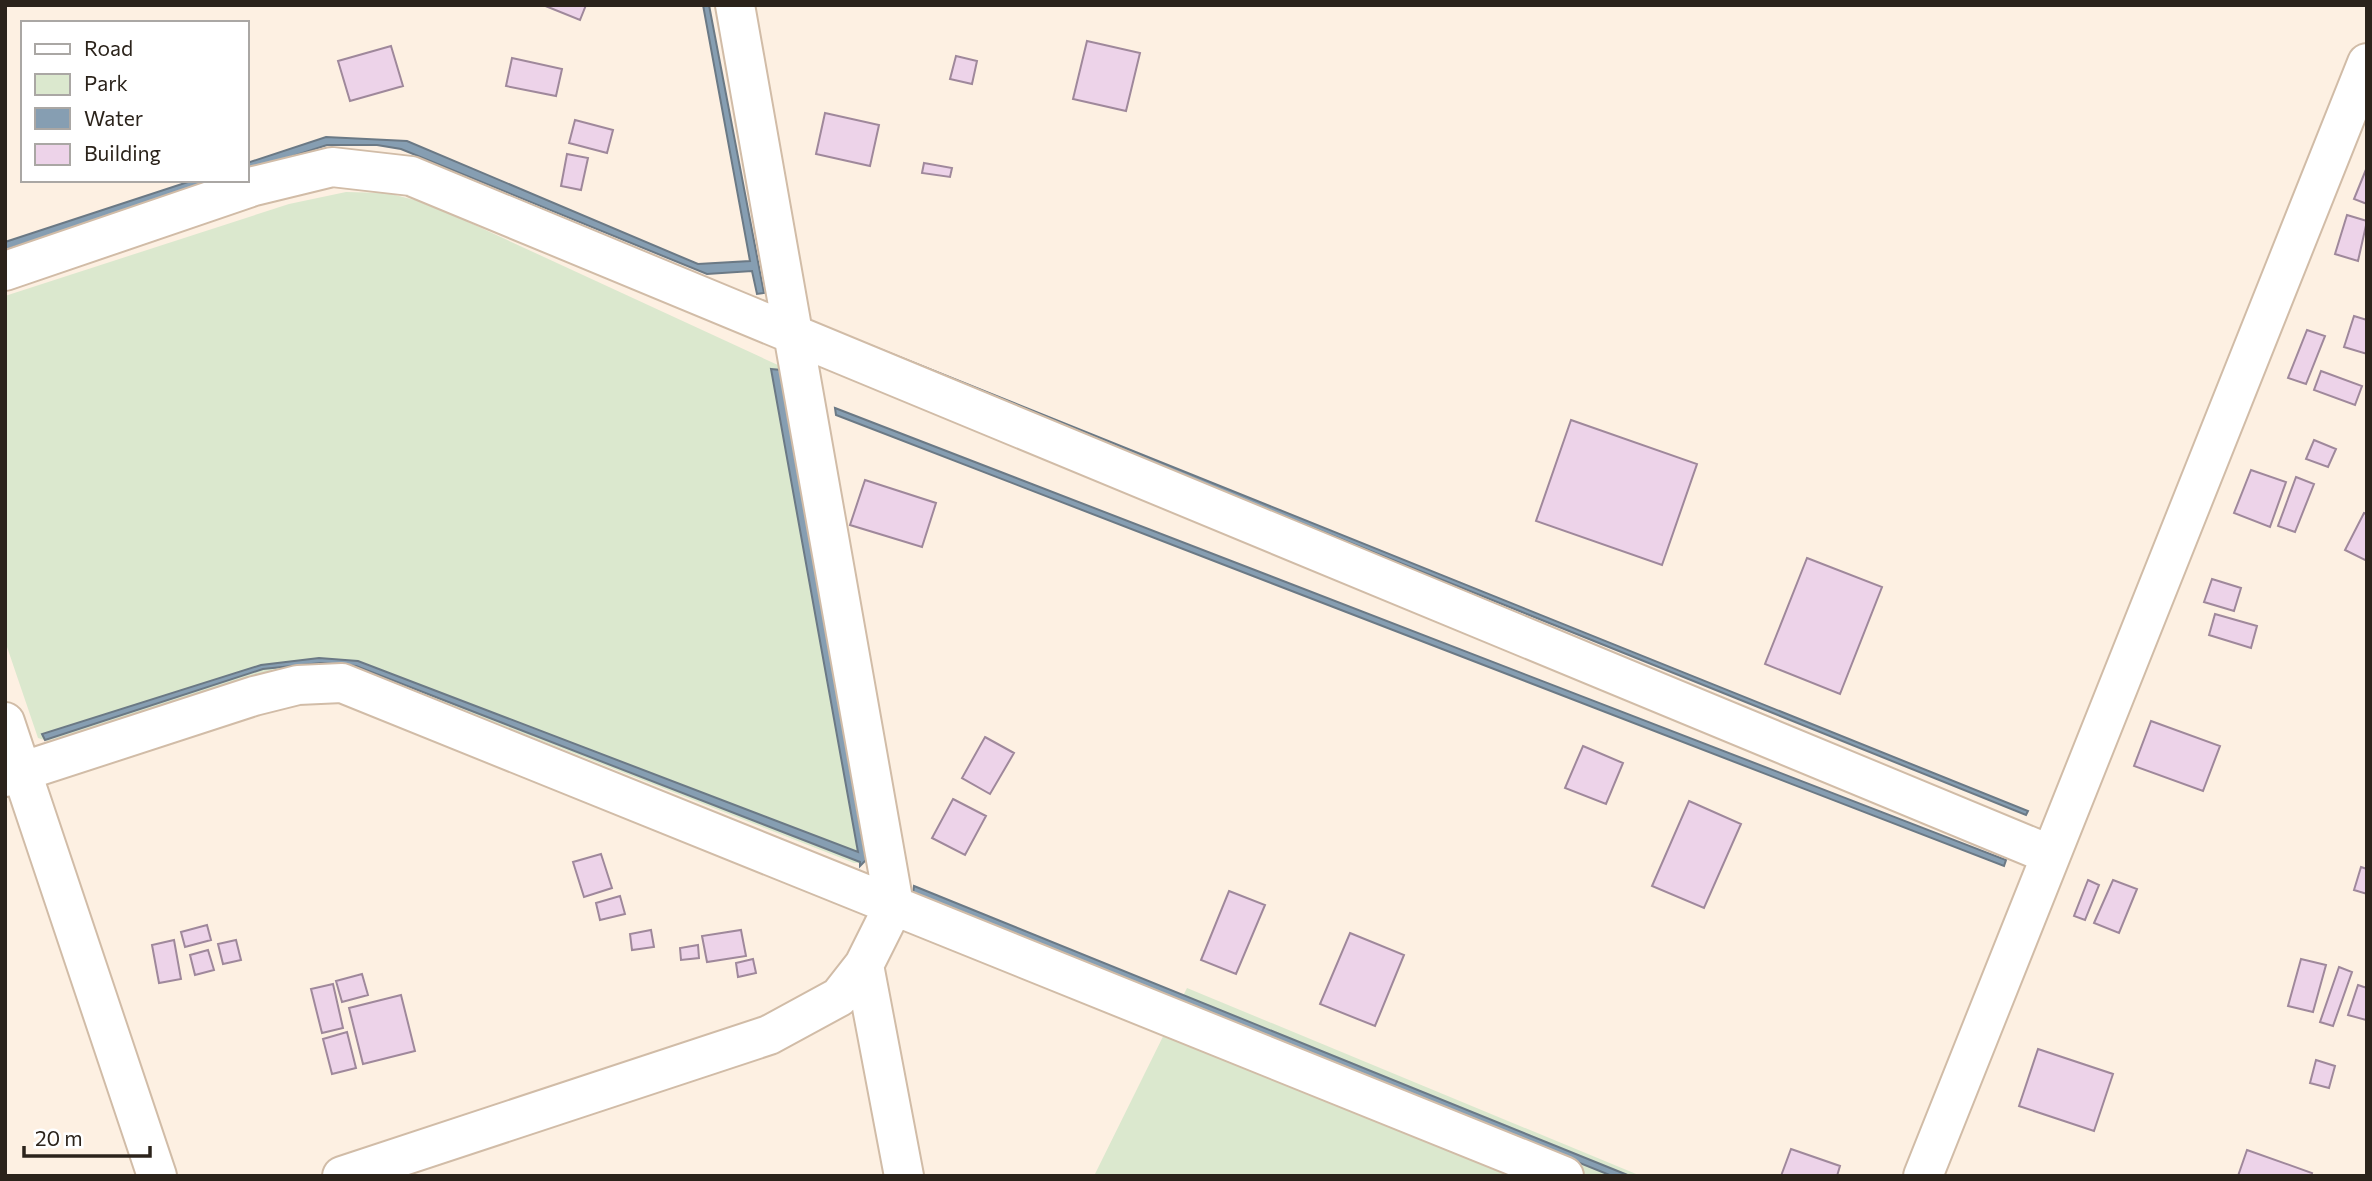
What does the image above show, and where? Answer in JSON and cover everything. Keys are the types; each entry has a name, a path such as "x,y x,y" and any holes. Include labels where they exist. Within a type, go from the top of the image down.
{"street":[{"path":"342,1176 769,1035 839,997 864,965 894,905 734,5"},
{"path":"1923,1176 2367,63"},
{"path":"5,271 254,186 332,167 411,176 2051,855"},
{"path":"13,774 254,696 298,685 342,683 1564,1176"},
{"path":"5,722 13,774 157,1176"},
{"path":"864,965 904,1176"}],"green space":[{"path":"346,192 387,193 427,203 780,366 867,851 863,863 854,863 356,668 317,666 260,673 48,741 38,738 5,641 5,296 289,204"},
{"path":"1187,988 1641,1176 1094,1176"}],"water":[{"path":"703,5 709,5 764,293 757,294 752,271 707,274 401,149 377,145 327,145 248,171 248,163 326,137 407,141 698,264 750,261"},
{"path":"188,182 214,182 5,250 5,242"},
{"path":"825,327 2028,811 2026,815 824,331"},
{"path":"771,369 781,370 866,860 860,866 860,862 356,666 321,663 263,669 45,740 42,734 261,665 319,658 358,661 858,852"},
{"path":"835,408 2006,860 2004,866 836,415"},
{"path":"914,886 1630,1176 1612,1176 913,894"}],"building":[{"path":"543,5 586,5 580,20"},
{"path":"1087,41 1140,53 1126,111 1073,99"},
{"path":"391,46 403,86 350,101 338,61"},
{"path":"956,56 977,61 972,84 950,79"},
{"path":"512,58 562,69 556,96 506,86"},
{"path":"825,113 879,125 870,166 816,154"},
{"path":"575,120 613,130 607,153 569,143"},
{"path":"567,154 588,158 581,190 561,186"},
{"path":"924,163 952,168 950,177 922,173"},
{"path":"2367,167 2367,204 2354,199"},
{"path":"2347,215 2367,221 2358,261 2335,254"},
{"path":"2354,316 2367,320 2367,354 2344,347"},
{"path":"2307,330 2325,336 2306,384 2288,378"},
{"path":"2321,371 2362,386 2355,405 2314,390"},
{"path":"1571,420 1697,464 1662,565 1536,521"},
{"path":"2314,440 2336,449 2328,467 2306,459"},
{"path":"2251,470 2286,482 2270,527 2234,513"},
{"path":"2296,477 2314,484 2295,532 2278,526"},
{"path":"865,480 936,503 922,547 850,525"},
{"path":"2364,513 2367,514 2367,561 2345,550"},
{"path":"1807,558 1882,587 1840,694 1765,664"},
{"path":"2212,579 2241,588 2234,611 2204,602"},
{"path":"2215,614 2257,626 2251,648 2209,635"},
{"path":"2151,721 2220,746 2203,791 2134,766"},
{"path":"985,737 1014,753 990,794 962,778"},
{"path":"1583,746 1623,763 1606,804 1565,788"},
{"path":"953,799 986,816 965,855 932,838"},
{"path":"1689,801 1741,824 1704,908 1652,886"},
{"path":"601,854 612,888 584,897 573,862"},
{"path":"2361,867 2367,869 2367,894 2354,890"},
{"path":"2088,880 2099,885 2085,920 2074,916"},
{"path":"2113,880 2137,889 2119,933 2094,923"},
{"path":"1229,891 1265,905 1236,974 1201,960"},
{"path":"620,896 625,914 600,920 596,903"},
{"path":"207,925 211,940 185,947 181,932"},
{"path":"651,930 654,947 632,950 630,934"},
{"path":"741,930 746,956 707,962 702,936"},
{"path":"1350,933 1404,955 1375,1026 1320,1004"},
{"path":"174,940 181,979 159,983 152,945"},
{"path":"236,940 241,960 223,964 218,944"},
{"path":"698,945 699,958 681,960 680,948"},
{"path":"208,950 214,970 195,975 190,955"},
{"path":"753,959 756,973 738,977 736,963"},
{"path":"2301,959 2326,965 2313,1012 2288,1006"},
{"path":"2339,967 2352,972 2333,1026 2320,1022"},
{"path":"362,974 368,995 342,1002 336,981"},
{"path":"333,984 343,1028 322,1033 311,989"},
{"path":"2358,985 2367,988 2366,1020 2348,1015"},
{"path":"401,995 415,1051 363,1064 349,1008"},
{"path":"347,1032 356,1068 332,1074 323,1039"},
{"path":"2038,1049 2113,1074 2094,1131 2019,1106"},
{"path":"2316,1060 2335,1066 2329,1088 2310,1083"},
{"path":"1791,1149 1840,1166 1837,1176 1781,1176"},
{"path":"2247,1150 2312,1173 2311,1176 2238,1176"}]}
